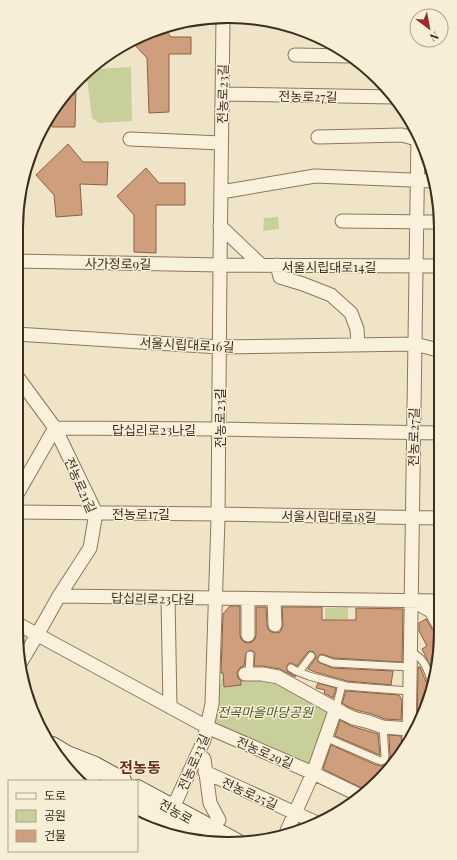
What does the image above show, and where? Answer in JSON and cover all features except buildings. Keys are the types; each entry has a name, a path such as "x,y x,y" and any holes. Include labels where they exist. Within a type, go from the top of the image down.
{"main road":[{"path":"62,752 95,766 120,780"},
{"name":"전농로","path":"138,790 162,815 184,832"},
{"name":"전농로","path":"138,805 221,837"}],"street":[{"name":"전농로23길","path":"162,815 177,799 204,740 212,704 218,514 220,192 223,23"},
{"path":"295,55 339,56"},
{"name":"전농로27길","path":"222,94 386,97"},
{"name":"전농로27길","path":"318,137 402,135 412,137"},
{"path":"130,139 221,143"},
{"name":"전농로27길","path":"409,729 418,151"},
{"path":"220,192 315,176 428,181"},
{"path":"342,221 434,222"},
{"path":"220,226 261,265"},
{"name":"사가정로9길","path":"23,261 220,265"},
{"name":"서울시립대로14길","path":"220,265 434,266"},
{"path":"277,265 280,277 331,295 351,313 357,329 358,345"},
{"name":"서울시립대로16길","path":"23,334 219,347 415,344 434,349"},
{"name":"전농로21길","path":"23,385 55,428 96,513 90,548 58,596 38,635 25,656"},
{"path":"23,479 55,428"},
{"name":"답십리로23나길","path":"55,428 434,433"},
{"name":"전농로17길","path":"23,512 218,514"},
{"name":"서울시립대로18길","path":"218,514 434,518"},
{"name":"답십리로23다길","path":"58,596 434,601"},
{"path":"168,598 170,707"},
{"path":"248,599 248,635"},
{"path":"274,599 275,625"},
{"path":"411,601 430,610 434,617"},
{"name":"전농로29길","path":"23,627 207,727 313,773 356,793"},
{"path":"247,674 278,676 353,718 406,733"},
{"path":"288,828 313,773 336,708"},
{"name":"전농로","path":"198,753 204,759 210,803 218,820"},
{"name":"전농로25길","path":"205,772 295,813"},
{"path":"295,813 310,820"}],"lane":[{"path":"410,652 417,655 422,660 429,675"},
{"path":"247,674 250,655"},
{"path":"299,672 311,656"},
{"path":"322,659 333,663 410,667"},
{"path":"291,668 309,676 342,685 410,691"},
{"path":"336,708 342,685"},
{"path":"325,737 382,761 384,760 385,756 383,727"}],"green space":[{"path":"131,67 132,121 99,123 92,118 87,79 99,69"},
{"path":"278,217 279,229 263,231 264,218"},
{"path":"348,607 348,619 335,619 335,623 325,623 325,608"},
{"name":"전곡마을마당공원","path":"248,676 275,678 333,709 311,769 216,724 215,720 221,679"}],"district":[{"name":"전농동","path":"140,767"}]}
